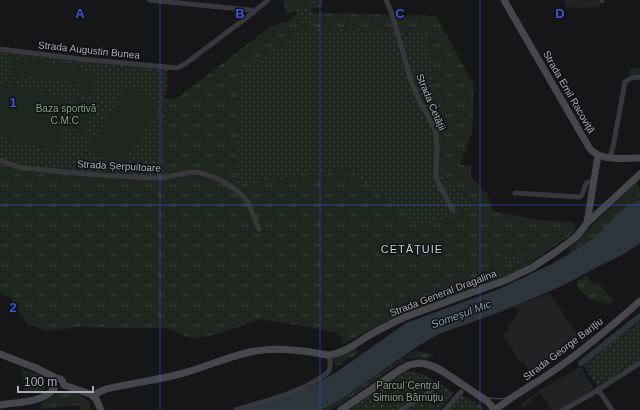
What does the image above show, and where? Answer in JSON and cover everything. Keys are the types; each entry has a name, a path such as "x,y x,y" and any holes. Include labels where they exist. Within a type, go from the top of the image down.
{"street":[{"path":"149,0 253,10 254,12 268,0"},
{"name":"Strada Cetății","path":"386,0 392,14 411,81 419,100 434,127 437,149 436,175 438,182 453,210"},
{"name":"Strada Emil Racoviță","path":"504,0 586,143 590,149 598,155"},
{"name":"Strada Augustin Bunea","path":"0,50 177,68 185,64 254,12"},
{"path":"610,158 625,82 629,78 640,77"},
{"path":"587,223 598,155 610,158 639,159"},
{"name":"Strada Șerpuitoare","path":"0,160 22,168 127,177 163,177 192,172 206,174 230,186 246,200 250,206 258,230"},
{"name":"Strada General Dragalina","path":"93,396 106,389 186,372 253,351 284,350 328,355 338,353 404,317 524,272 566,245 577,236 587,223 640,174"},
{"path":"516,192 579,197 582,195 586,183 593,183"},
{"name":"Strada George Barițiu","path":"495,410 504,402 568,360 640,302"},
{"path":"0,354 61,379 64,385 81,390 93,396 98,402 101,410"},
{"path":"236,410 298,390 313,383 328,372 331,366 328,355"},
{"path":"341,410 392,374 404,367 419,363 427,364 439,369 487,401 495,410"},
{"path":"563,410 640,363"},
{"path":"54,389 51,383 56,378"},
{"path":"54,389 60,390 64,385"},
{"path":"0,405 39,399 48,395 54,389"},
{"path":"598,390 612,410"},
{"path":"401,410 431,391"},
{"path":"445,410 461,392"}],"shaded area":[{"path":"564,0 600,0 600,7 567,8"},
{"path":"550,293 580,338 531,373 523,361 520,363 502,335 509,331 508,327 520,311 515,306"},
{"path":"580,366 595,390 560,410 551,410 539,391"}],"green space":[{"path":"283,0 322,0 323,6 311,9 314,22 300,25 297,12 286,14"},
{"path":"289,0 309,0 310,6 291,11"},
{"path":"299,12 436,16 474,85 472,131 460,165 471,165 471,177 487,194 494,211 534,219 573,222 576,231 512,275 402,315 385,322 343,344 342,338 335,332 261,319 218,334 193,339 166,328 79,327 47,331 28,324 10,298 0,293 0,77 176,99 270,27 282,22 287,22"},
{"path":"306,28 427,31 443,179 477,206 420,227 348,169 237,185 239,71"},
{"name":"Baza sportivă C.M.C.","path":"0,49 168,67 166,93 162,103 161,116 164,128 166,177 22,168 0,160"},
{"path":"12,58 47,62 46,71 48,63 81,68 79,84 10,75"},
{"path":"640,68 640,74 630,75 630,69"},
{"path":"83,71 95,74 89,96 77,93"},
{"path":"0,82 69,99 57,151 0,137"},
{"path":"129,85 161,106 120,169 88,148"},
{"path":"77,99 93,103 85,133 69,129"},
{"path":"636,182 640,188 640,200 623,209 595,237 571,253 569,249"},
{"path":"515,252 532,255 515,264 505,265 501,257"},
{"path":"587,275 592,284 598,282 613,301 609,305 606,302 604,304 601,300 599,303 594,299 592,301 579,290 576,282"},
{"path":"640,317 640,362 599,388 581,363"},
{"path":"354,347 359,352 336,367 332,359"},
{"path":"566,349 568,351 548,365 547,363"},
{"path":"414,351 434,354 428,359 403,358"},
{"path":"402,358 405,362 398,364 341,404 330,410 321,410 343,398"},
{"path":"21,369 45,377 44,390 25,394"},
{"name":"Parcul Central Simion Bărnuțiu","path":"403,371 417,372 424,375 454,393 440,410 345,410"},
{"path":"539,391 540,393 531,399 532,401 523,408 521,404"},
{"path":"64,392 75,393 85,398 90,403 90,410 80,410 80,405 41,409 41,404 49,398"},
{"path":"460,394 481,406 484,410 446,410"}],"water":[{"name":"Someșul Mic","path":"640,200 640,243 622,255 564,285 500,312 439,334 418,346 343,398 321,410 243,410 310,387 335,373 406,323 499,289 552,264 595,237 623,209"}],"waterway":[{"path":"581,363 640,316"}],"tram line":[{"path":"338,410 397,369 412,365 425,367 439,373 466,389 480,395 495,399 511,397 576,353 640,300"}],"district":[{"name":"CETĂȚUIE","path":"412,249"}]}
